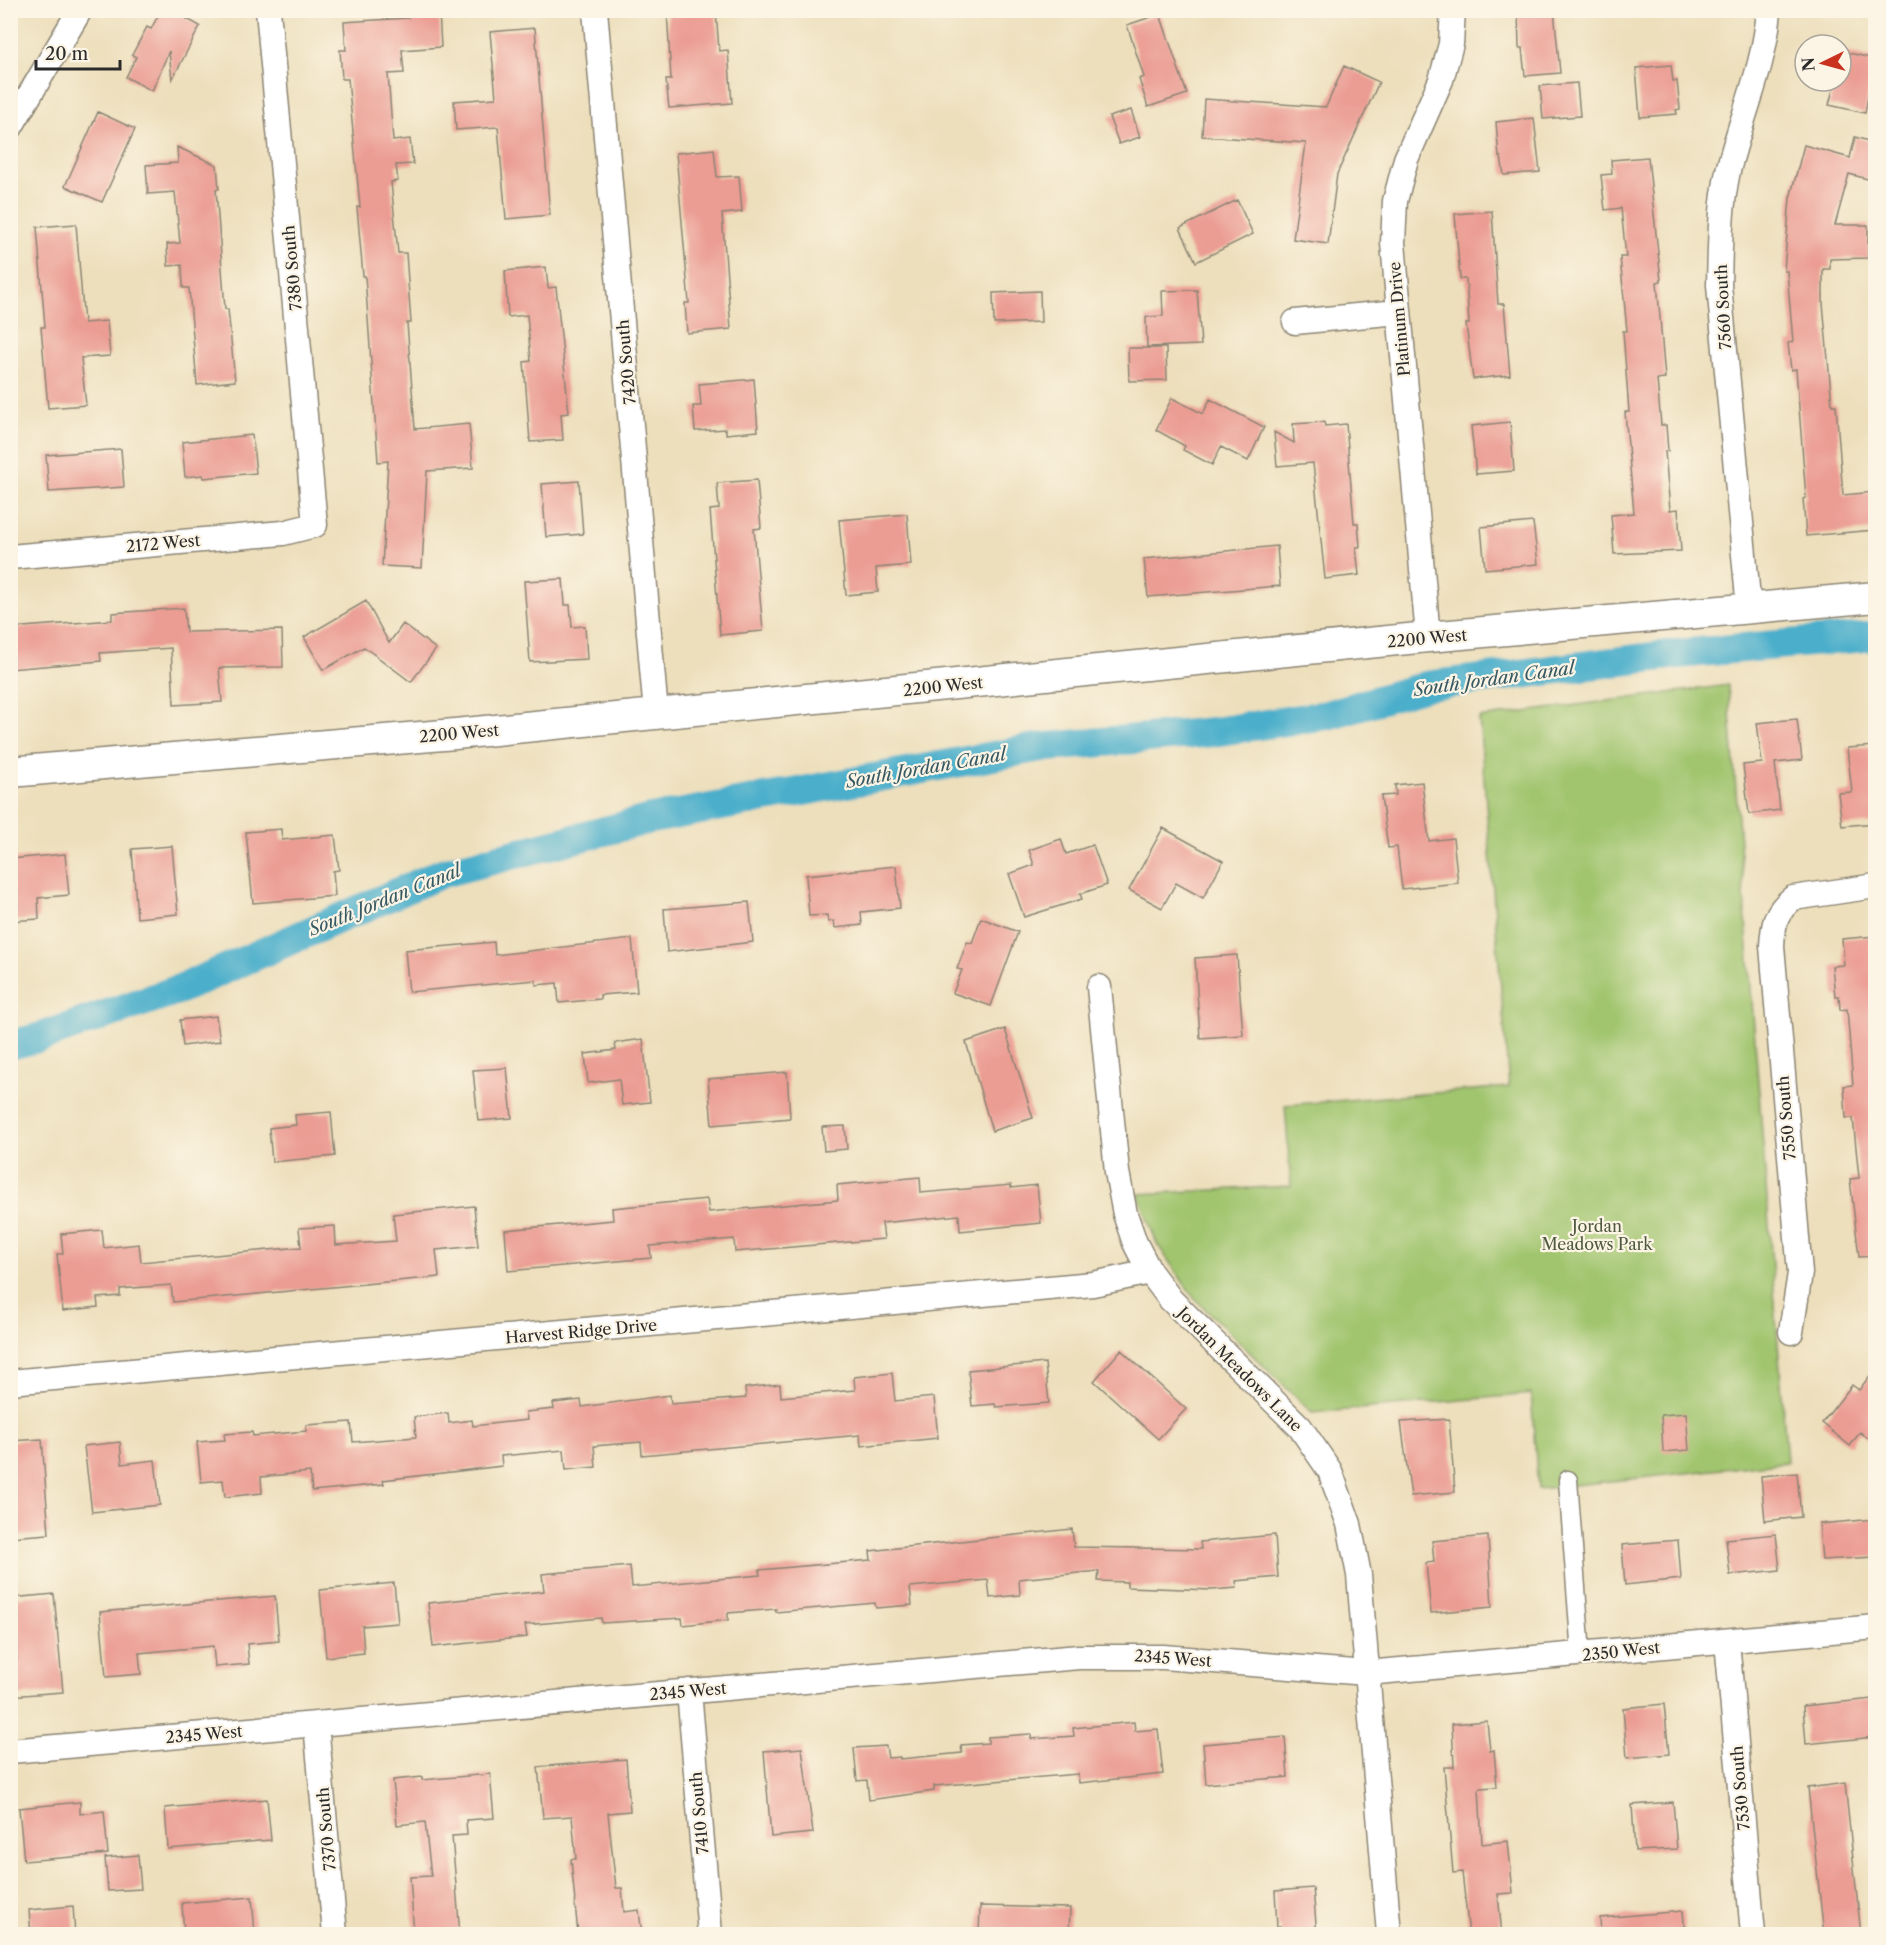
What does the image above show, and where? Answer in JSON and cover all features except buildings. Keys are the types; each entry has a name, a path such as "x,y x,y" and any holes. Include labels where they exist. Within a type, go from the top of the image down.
{"street":[{"path":"10,128 80,10"},
{"name":"7380 South","path":"268,10 315,525"},
{"name":"7420 South","path":"595,10 656,714"},
{"name":"Platinum Drive","path":"1428,638 1393,243 1395,201 1406,159 1441,80 1451,44 1453,10"},
{"name":"7560 South","path":"1749,609 1719,285 1720,232 1728,171 1758,71 1769,10"},
{"path":"1295,322 1398,312"},
{"name":"2172 West","path":"10,557 283,533 315,525"},
{"name":"2200 West","path":"10,772 656,714 1428,638 1875,597"},
{"name":"7550 South","path":"1791,1332 1800,1273 1773,946 1773,922 1783,906 1793,898 1875,886"},
{"name":"Jordan Meadows Lane","path":"1099,987 1117,1172 1125,1214 1135,1244 1150,1272 1171,1300 1300,1427 1330,1471 1350,1524 1359,1575 1389,1935"},
{"name":"Harvest Ridge Drive","path":"10,1382 1093,1284 1150,1272"},
{"path":"1568,1480 1581,1655"},
{"name":"2350 West","path":"1367,1673 1875,1628"},
{"name":"7530 South","path":"1727,1641 1753,1935"},
{"name":"2345 West","path":"10,1751 1079,1657 1124,1655 1367,1673"},
{"name":"7410 South","path":"689,1691 710,1935"},
{"name":"7370 South","path":"316,1724 335,1935"}],"green space":[{"name":"Jordan Meadows Park","path":"1728,685 1787,1462 1538,1489 1531,1394 1312,1413 1194,1298 1157,1244 1138,1194 1291,1186 1285,1105 1509,1087 1479,718"}],"waterway":[{"name":"South Jordan Canal","path":"10,1045 38,1038 180,989 442,873 651,819 1036,748 1213,732 1327,715 1426,686 1677,654 1876,636"}]}
